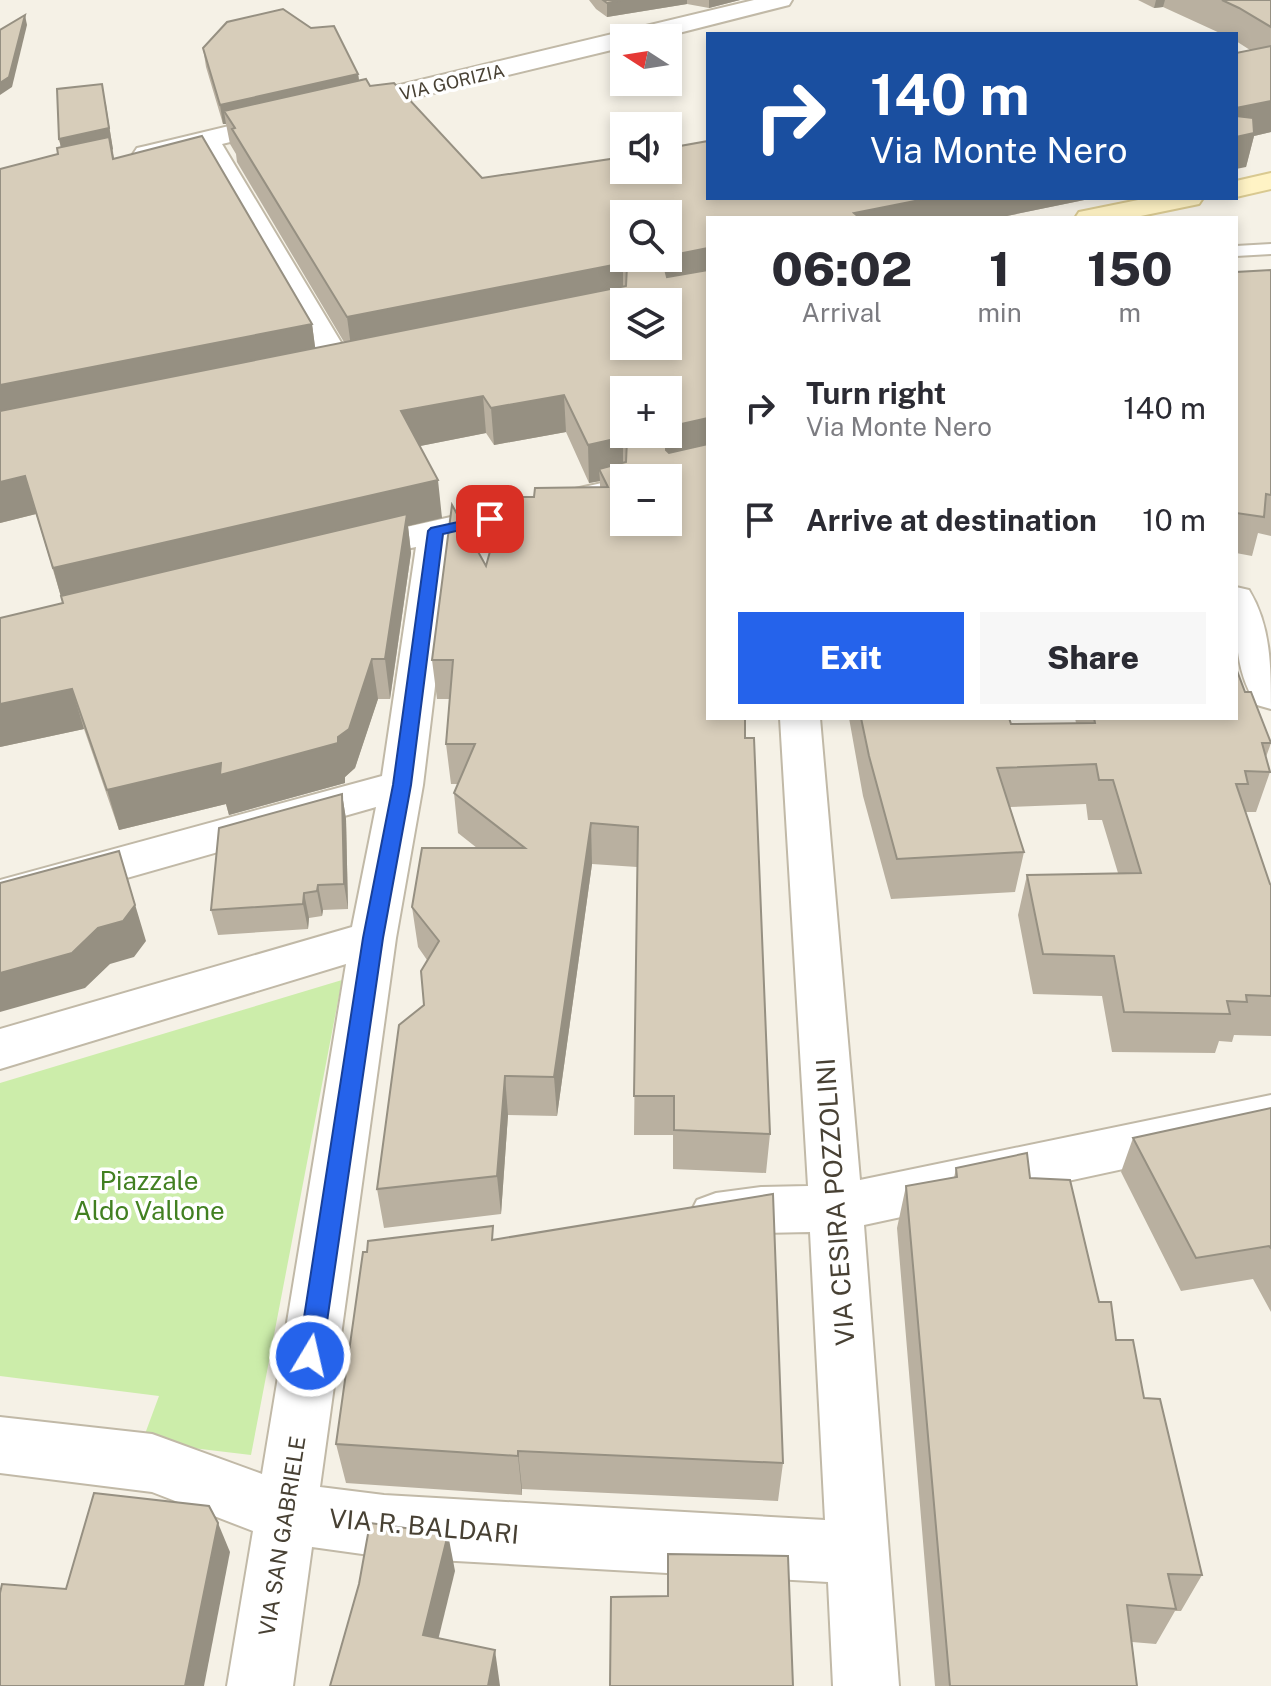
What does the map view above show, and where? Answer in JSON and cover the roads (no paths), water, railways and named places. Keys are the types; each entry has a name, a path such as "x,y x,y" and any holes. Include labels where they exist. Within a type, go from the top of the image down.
{"main road":[{"path":"1099,216 1179,200"}],"street":[{"path":"682,25 781,0"},
{"name":"VIA GORIZIA","path":"118,160 610,43"},
{"path":"207,140 340,369"},
{"path":"376,546 610,491"},
{"name":"VIA SAN GABRIELE","path":"260,1686 285,1513 348,1259 373,938 402,785 436,531"},
{"path":"1238,596 1271,594"},
{"path":"1238,602 1271,696"},
{"name":"VIA CESIRA POZZOLINI","path":"800,720 836,1208 866,1686"},
{"path":"0,897 402,785"},
{"path":"0,1049 373,938"},
{"path":"668,1221 761,1210 836,1208 1271,1116"},
{"name":"VIA R. BALDARI","path":"0,1445 152,1463 285,1513 384,1526 857,1553"}],"lane":[{"path":"1238,251 1271,249"}],"park label":[{"name":"Piazzale Aldo Vallone","path":"149,1195"}]}
